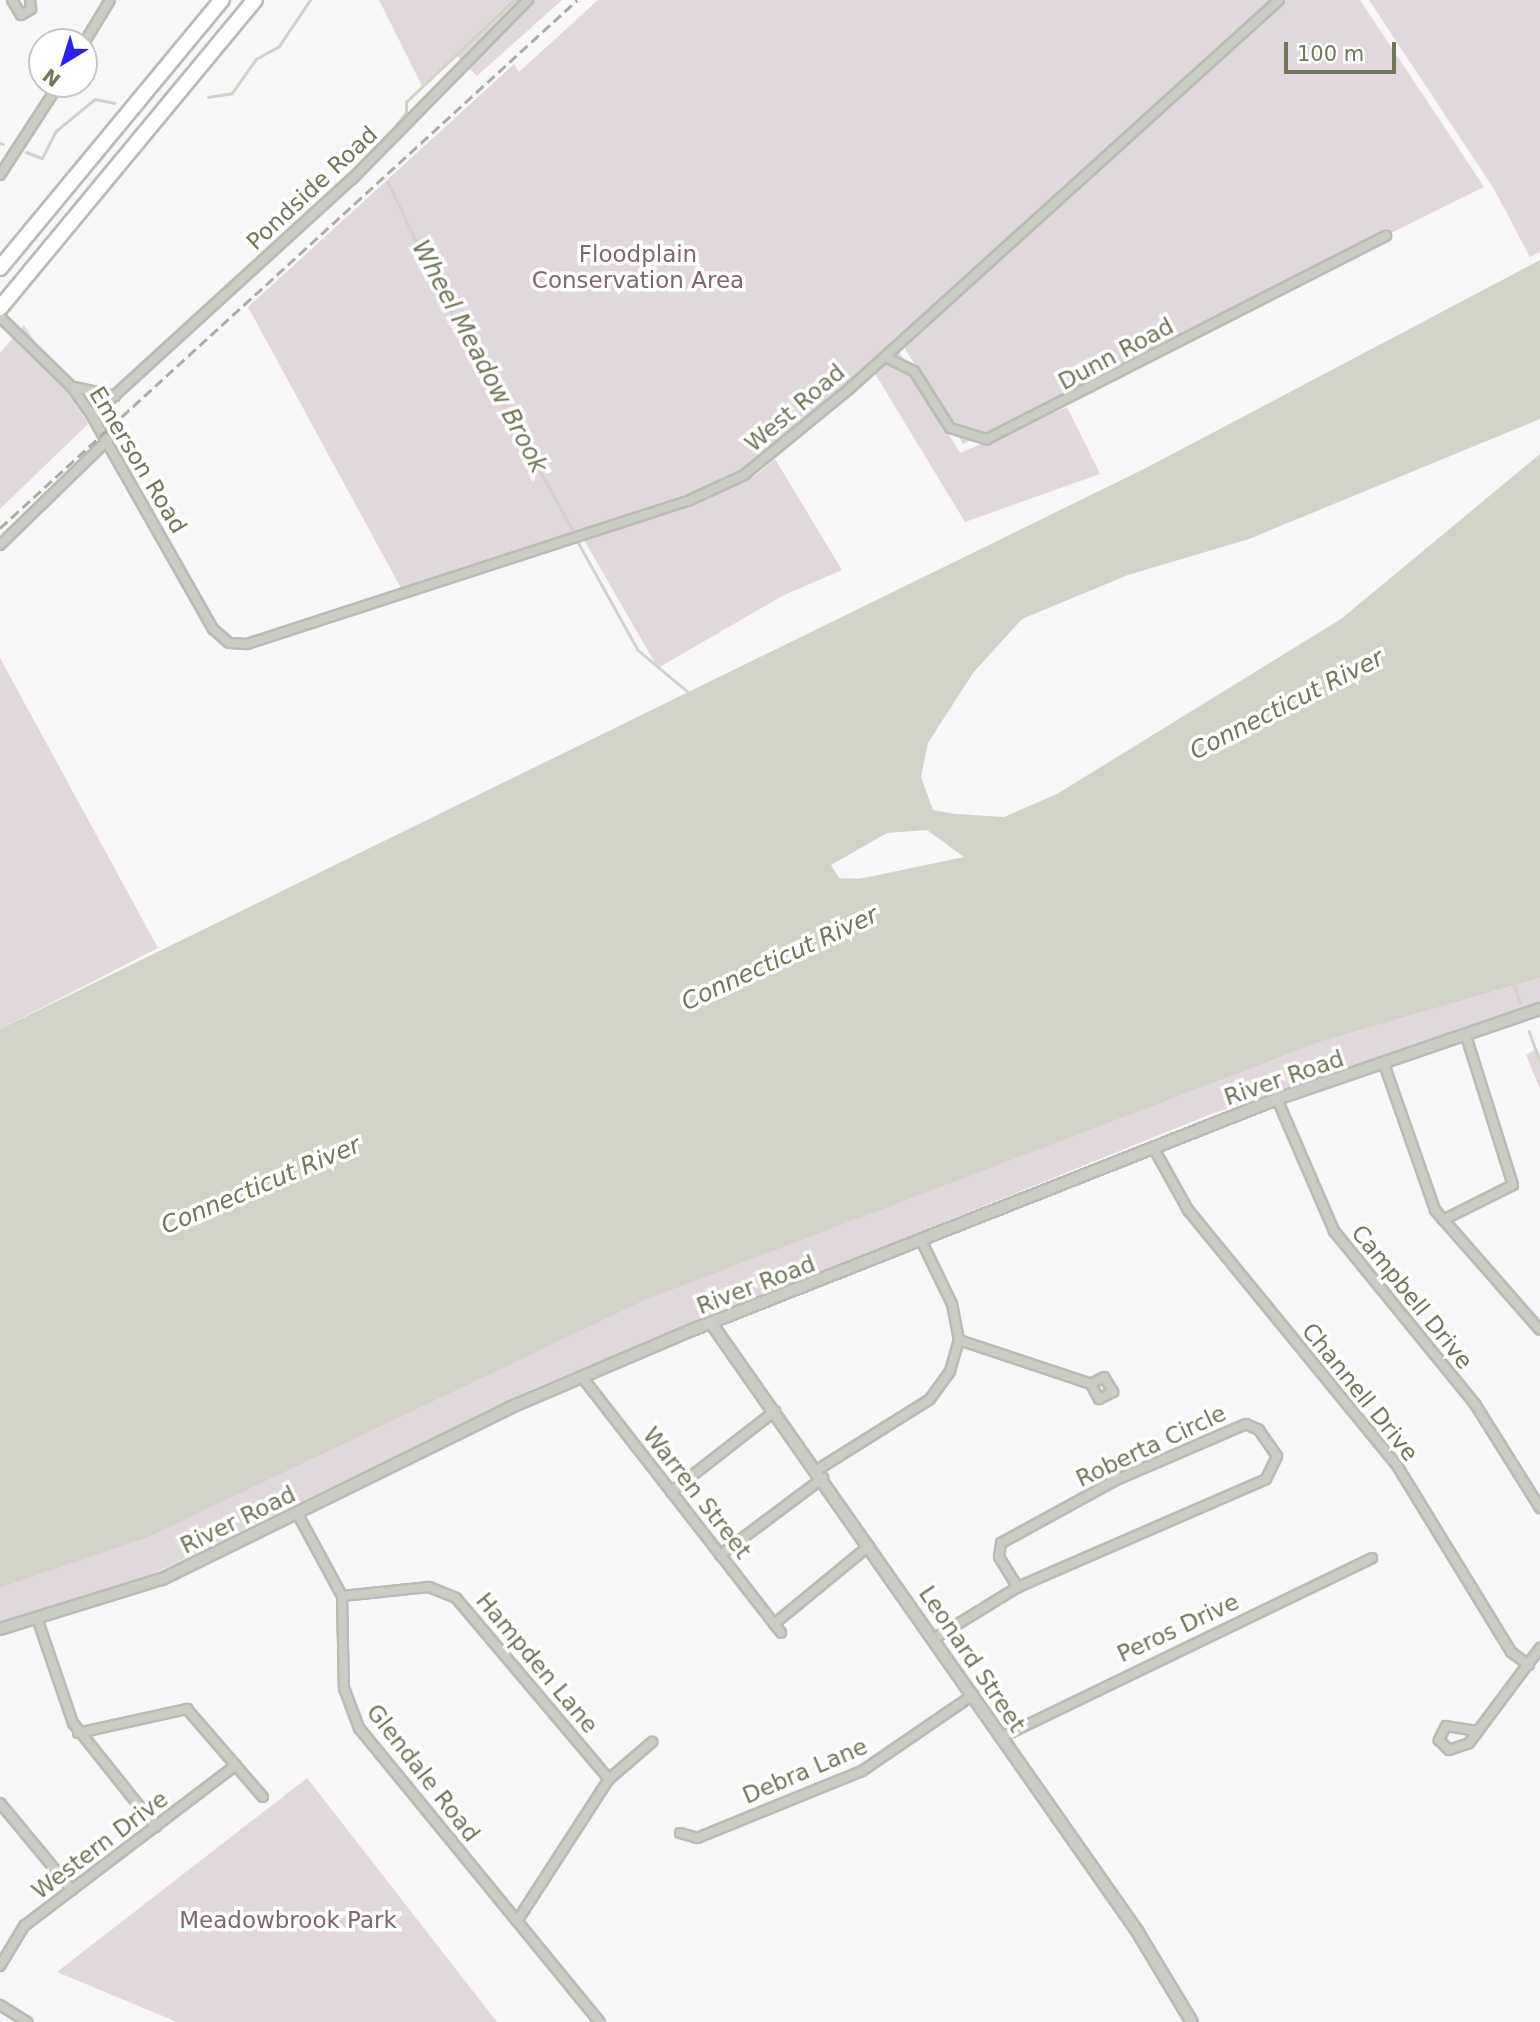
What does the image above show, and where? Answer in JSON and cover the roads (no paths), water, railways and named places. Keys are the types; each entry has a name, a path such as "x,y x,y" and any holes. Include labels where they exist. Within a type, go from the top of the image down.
{"highway":[{"path":"0,268 222,0"},
{"path":"0,310 255,0"}],"street":[{"path":"12,0 21,15 31,9 30,0"},
{"path":"93,28 110,0"},
{"name":"Pondside Road","path":"92,416 352,179 528,0"},
{"name":"West Road","path":"223,640 241,645 288,632 719,489 760,465 885,357 1279,0"},
{"path":"0,174 50,98"},
{"name":"Dunn Road","path":"885,357 914,370 950,428 987,439 1386,236"},
{"name":"Emerson Road","path":"0,310 71,386 92,416 223,640"},
{"path":"71,386 115,396"},
{"path":"0,545 108,440"},
{"name":"River Road","path":"0,1629 162,1579 582,1377 711,1323 922,1242 1277,1098 1540,1009"},
{"path":"1443,1220 1513,1185 1466,1035"},
{"path":"1384,1064 1443,1220 1540,1330"},
{"name":"Campbell Drive","path":"1277,1098 1334,1231 1475,1404 1540,1508"},
{"name":"Channell Drive","path":"1153,1147 1188,1210 1396,1464 1511,1652 1529,1665"},
{"path":"720,1555 820,1474 930,1399 947,1376 959,1340 952,1304 922,1242"},
{"name":"Leonard Street","path":"711,1323 934,1638 1192,2022"},
{"path":"959,1340 1091,1384"},
{"name":"Warren Street","path":"582,1377 781,1633"},
{"path":"671,1492 775,1411"},
{"name":"Roberta Circle","path":"934,1638 1018,1587 1266,1479 1277,1456 1259,1430 1246,1424 1111,1482 1001,1543 999,1557 1018,1587"},
{"name":"Glendale Road","path":"297,1513 342,1596 342,1676 353,1718 600,2022"},
{"path":"774,1624 869,1545"},
{"name":"Peros Drive","path":"1002,1737 1372,1558"},
{"name":"Hampden Lane","path":"342,1596 429,1587 456,1598 609,1779"},
{"path":"37,1618 79,1732 156,1827"},
{"path":"1477,1731 1446,1727 1439,1740 1453,1750 1477,1731 1540,1647"},
{"name":"Debra Lane","path":"680,1833 697,1838 862,1771 973,1695"},
{"path":"79,1732 187,1709 263,1797"},
{"path":"517,1921 609,1779 652,1742"},
{"name":"Western Drive","path":"0,1966 21,1930 236,1765"},
{"path":"0,1803 72,1890"},
{"path":"0,2005 27,2022"}],"water":[{"name":"Connecticut River","path":"1540,260 1540,419 1249,539 1128,575 1022,619 973,673 928,743 921,777 933,810 955,814 1004,817 1057,794 1341,619 1540,454 1540,978 1323,1041 645,1300 148,1537 0,1588 0,1029 1144,469","holes":["927,830 964,857 859,879 839,878 831,865 887,833"]}],"waterway":[{"name":"Wheel Meadow Brook","path":"208,97 232,93 256,59 279,46 310,0"},
{"name":"Wheel Meadow Brook","path":"388,136 406,112 406,102 514,0"},
{"name":"Wheel Meadow Brook","path":"26,152 42,158 56,131 95,99 115,103"},
{"name":"Wheel Meadow Brook","path":"388,182 441,293 573,530"},
{"name":"Wheel Meadow Brook","path":"578,542 638,650 687,691"},
{"path":"1514,983 1520,1003"},
{"path":"1529,1031 1540,1062"}],"railway":[{"path":"0,528 577,0"}],"park label":[{"name":"Floodplain Conservation Area","path":"638,267"},
{"name":"Meadowbrook Park","path":"288,1920"}]}
